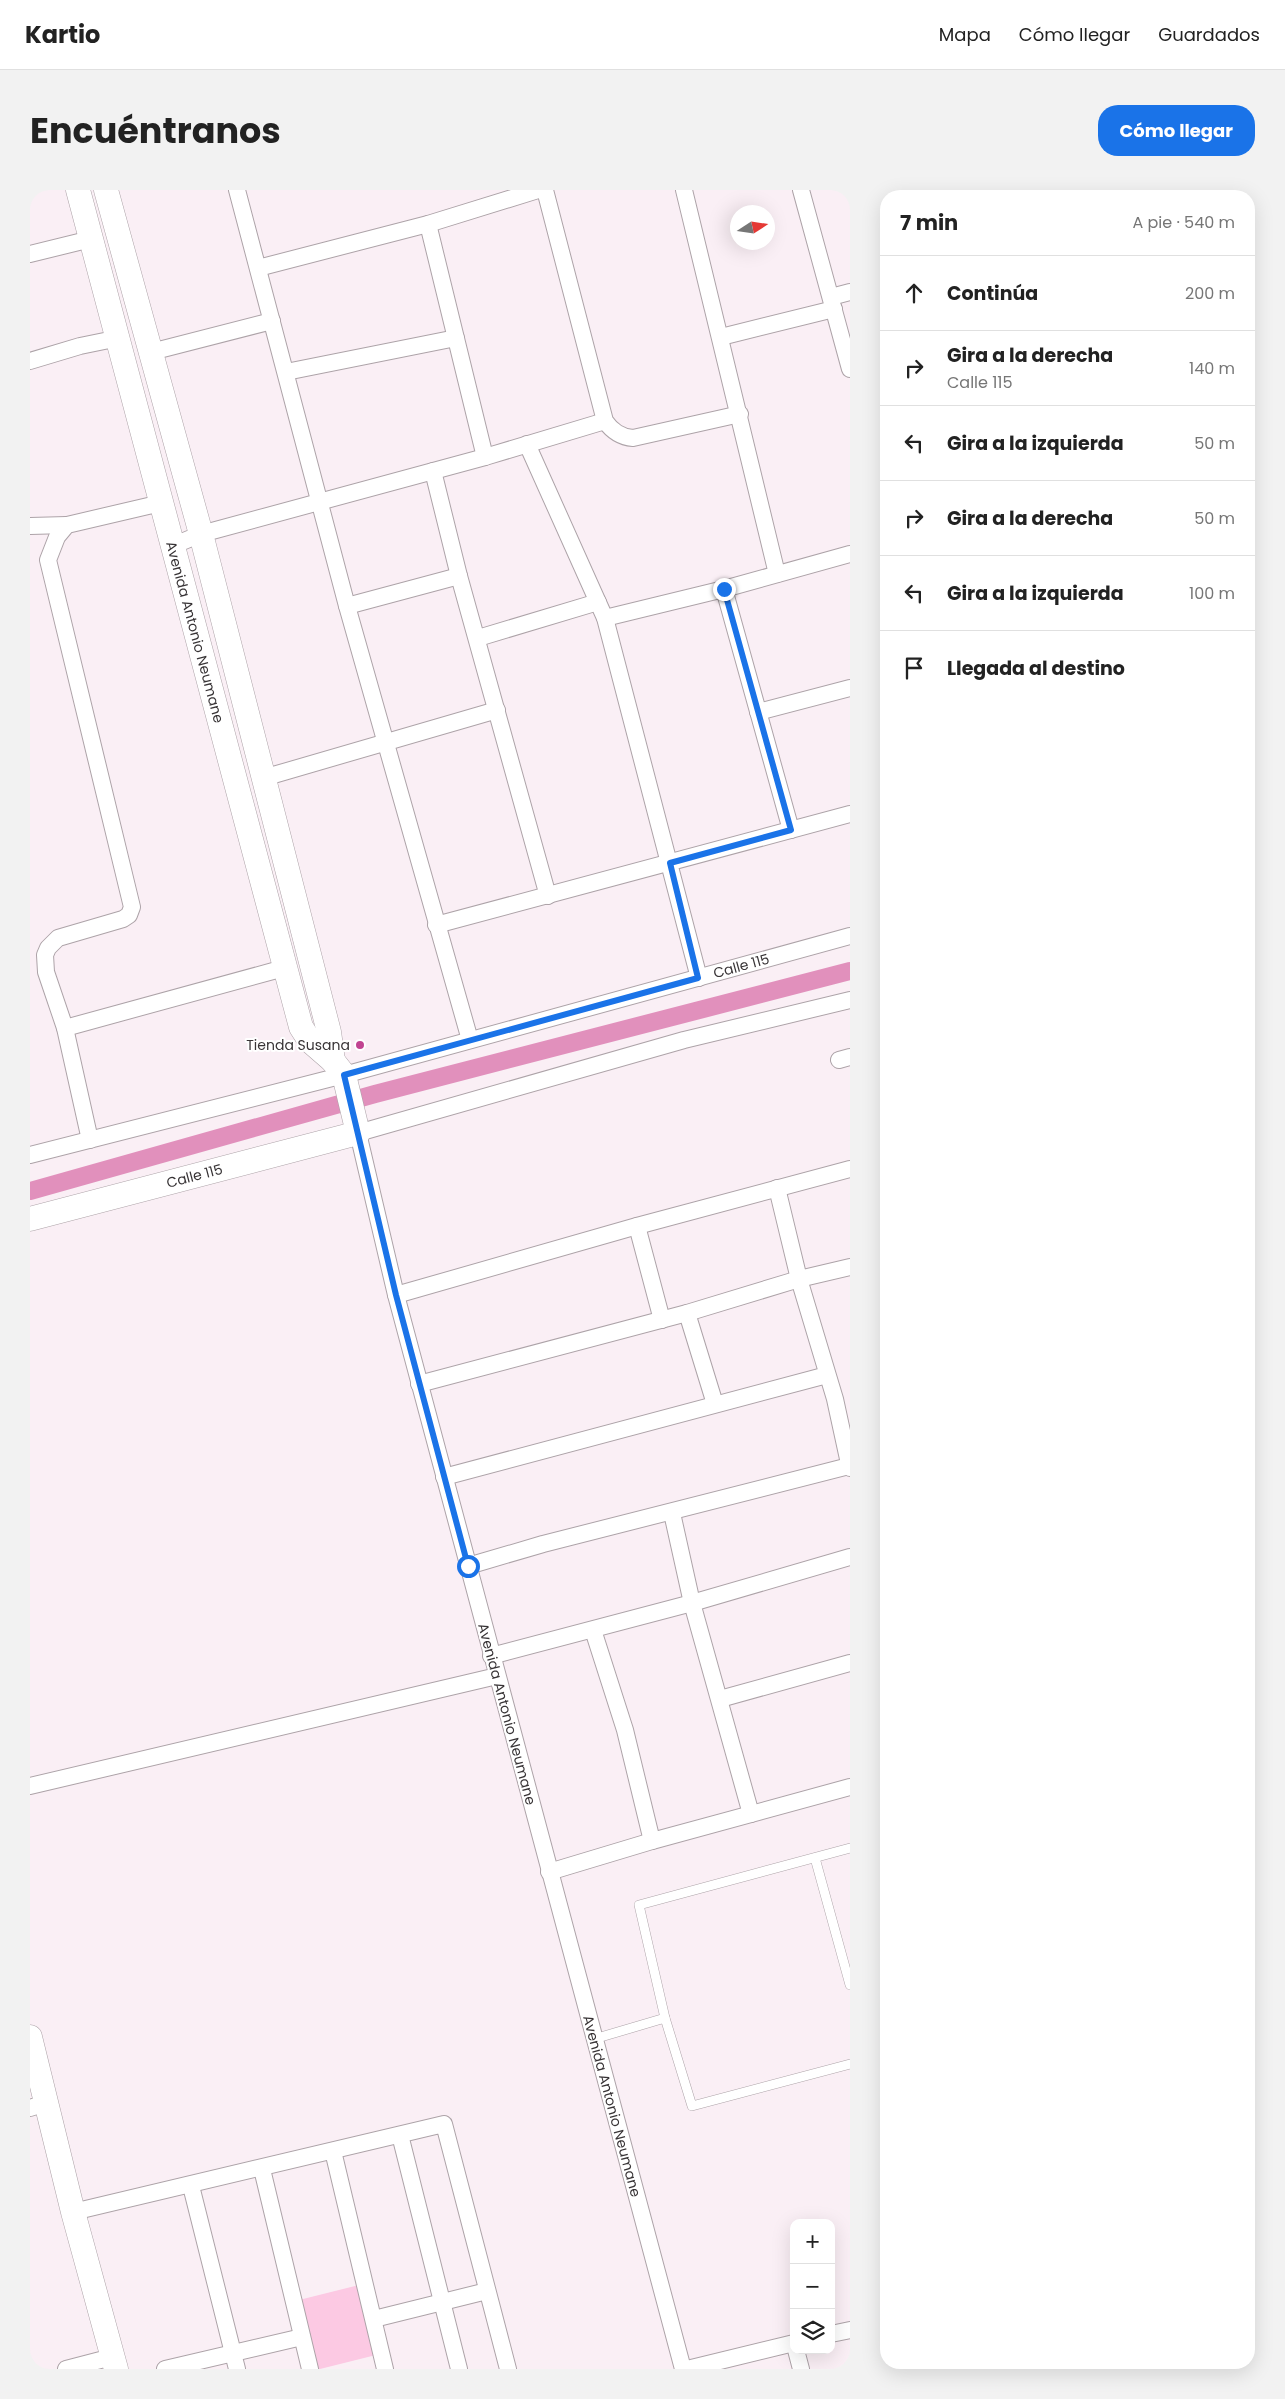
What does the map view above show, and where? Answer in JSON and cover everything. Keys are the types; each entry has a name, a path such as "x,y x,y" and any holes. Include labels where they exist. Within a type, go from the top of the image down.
{"street":[{"name":"Avenida Antonio Neumane","path":"78,190 119,338 172,546 301,1027 310,1041 341,1072"},
{"name":"Avenida Antonio Neumane","path":"106,190 201,534 329,1032 357,1128 419,1384 683,2369"},
{"path":"236,190 347,606 470,1040"},
{"path":"258,268 428,224 538,190"},
{"path":"545,190 605,421 618,434 632,438 740,414"},
{"path":"684,190 740,414 777,574"},
{"path":"802,190 850,369"},
{"path":"428,224 486,457"},
{"path":"30,254 91,239"},
{"path":"721,337 833,303 850,292"},
{"path":"151,352 272,321"},
{"path":"30,361 80,346 119,338"},
{"path":"286,372 456,338"},
{"path":"172,546 201,534 320,500 486,457 605,421"},
{"path":"527,444 605,618 670,863 698,978"},
{"path":"433,471 548,896"},
{"path":"30,526 67,525 161,502"},
{"path":"67,525 57,537 48,560 132,907 129,915 124,919 58,938 48,948 45,963 46,972 65,1028 90,1140"},
{"path":"605,618 724,589 850,554"},
{"path":"347,606 460,576"},
{"path":"724,589 791,830"},
{"path":"478,638 598,602"},
{"path":"758,712 850,688"},
{"path":"263,778 497,710"},
{"path":"436,925 850,814"},
{"name":"Calle 115","path":"30,1155 341,1072 470,1040 850,936"},
{"path":"65,1028 284,968"},
{"path":"357,1128 684,1040 850,1000"},
{"name":"Calle 115","path":"30,1219 357,1128"},
{"path":"396,1295 636,1226 850,1169"},
{"path":"468,1566 543,1544 850,1467 842,1396 827,1375 799,1279 777,1188"},
{"path":"636,1226 662,1320"},
{"path":"419,1384 662,1320 799,1279 850,1266"},
{"path":"687,1313 715,1404"},
{"path":"444,1477 827,1375"},
{"path":"672,1513 692,1603 751,1814"},
{"path":"491,1656 692,1603 850,1557"},
{"path":"593,1630 625,1730 652,1841"},
{"path":"720,1700 850,1663"},
{"path":"30,1786 497,1676"},
{"path":"549,1872 652,1841 850,1787"},
{"path":"30,2036 38,2105 73,2212 114,2363 66,2369"},
{"path":"73,2212 191,2186 444,2124 508,2369"},
{"path":"400,2135 459,2369"},
{"path":"333,2151 385,2369"},
{"path":"262,2168 310,2369"},
{"path":"191,2186 235,2361"},
{"path":"374,2319 487,2291"},
{"path":"835,2333 850,2330"},
{"path":"165,2369 235,2361 302,2337"},
{"path":"687,2369 790,2344"},
{"path":"797,2354 801,2369"}],"lane":[{"path":"850,1848 639,1905 665,2018 692,2106 850,2064"},
{"path":"815,1858 850,1985"},
{"path":"594,2039 665,2018"}],"shaded area":[{"path":"363,2284 380,2354 320,2369 311,2369 295,2301"}],"waterway":[{"path":"30,1191 375,1094 850,971"}],"place":[{"name":"Tienda Susana","path":"360,1045"}],"route":[{"path":"468,1566 396,1295 344,1075 698,978 670,863 791,830 724,589"}]}
